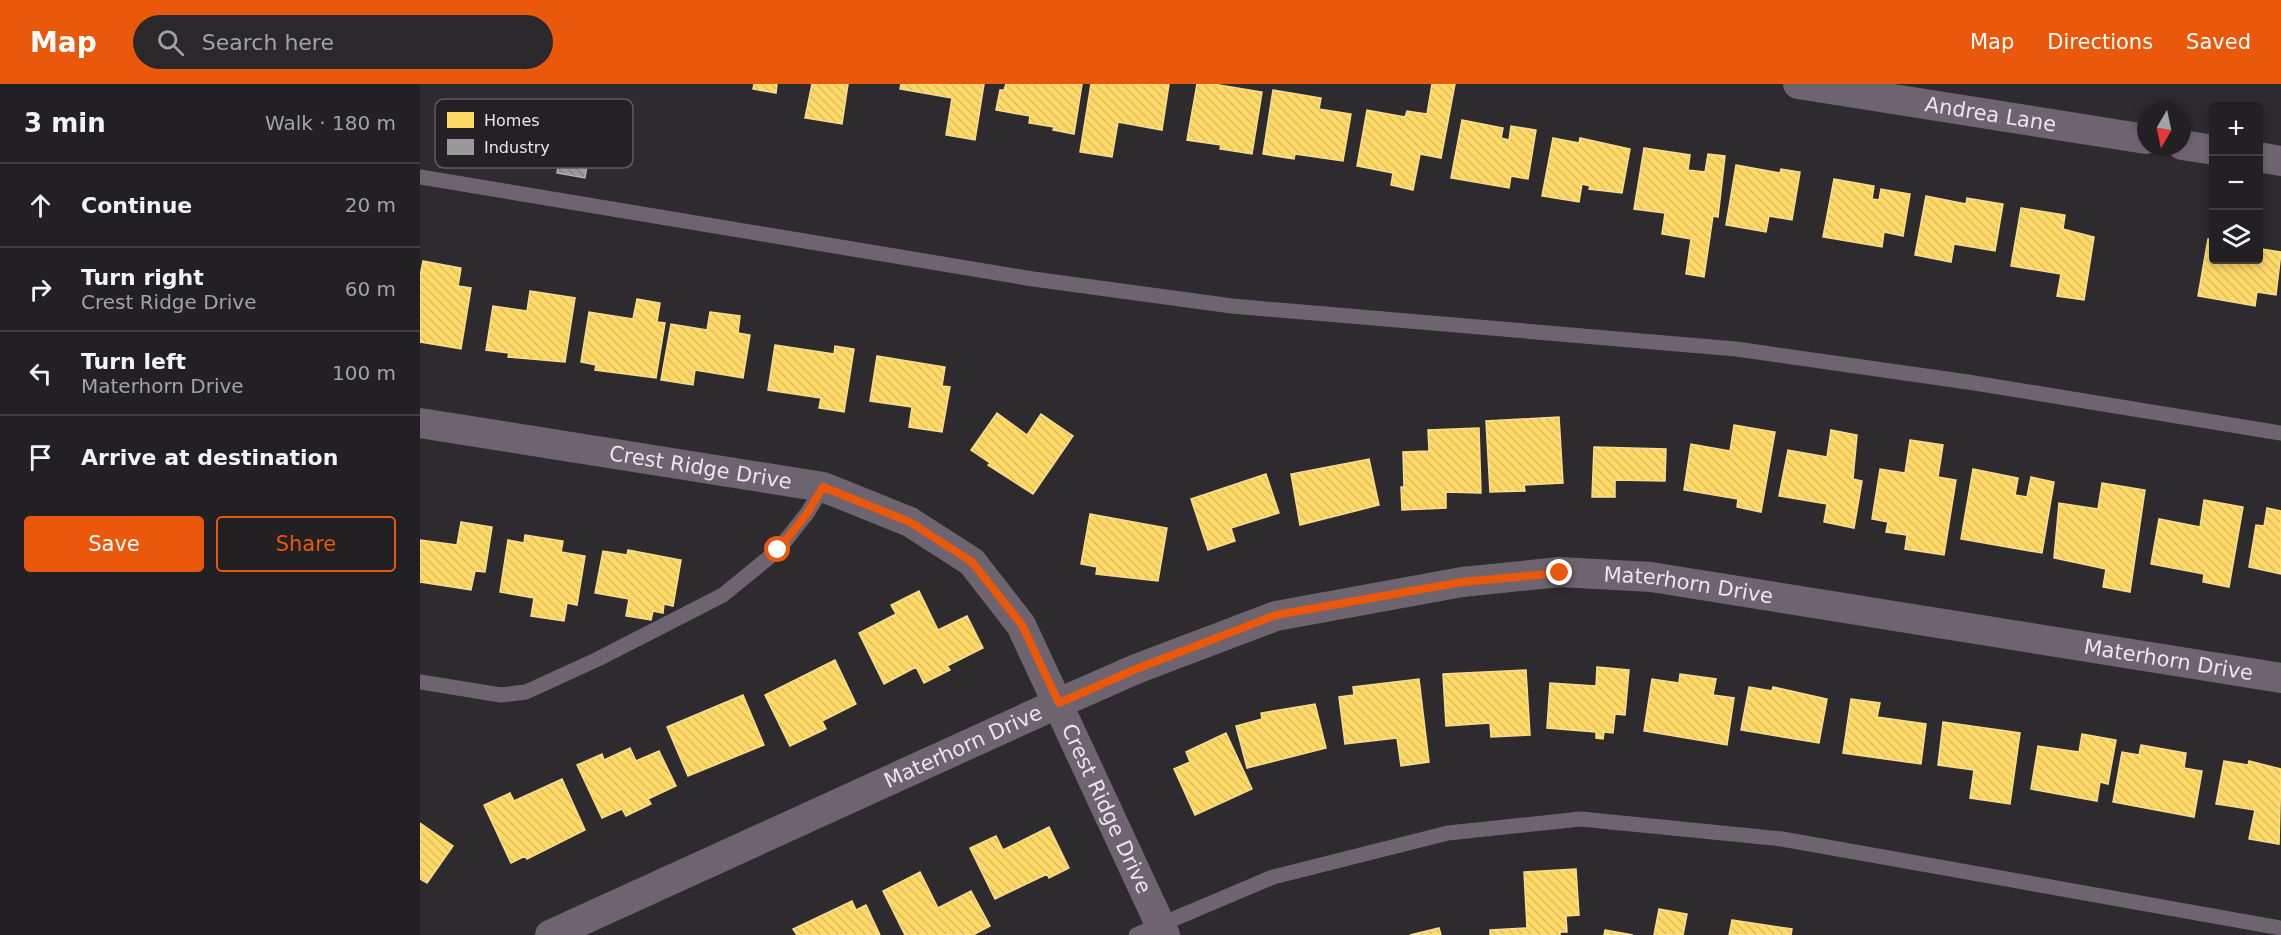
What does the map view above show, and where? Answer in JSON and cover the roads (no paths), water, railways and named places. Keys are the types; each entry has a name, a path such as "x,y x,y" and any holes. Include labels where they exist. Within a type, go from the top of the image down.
{"street":[{"name":"Andrea Lane","path":"1798,84 2137,138"},
{"path":"2191,146 2209,149"},
{"path":"2263,158 2281,161"},
{"name":"Crest Ridge Drive","path":"420,423 823,487 910,522 972,562 1022,625 1059,703 1154,931"},
{"name":"Materhorn Drive","path":"550,935 1136,669 1276,615 1462,582 1560,573 1651,577 2281,678"}],"lane":[{"path":"420,177 1033,279 1232,306 1736,349 1968,382 2281,433"},
{"path":"420,682 501,695 526,692 598,659 723,595 778,550 808,512 823,487"},
{"path":"1154,931 1273,877 1448,833 1581,819 1782,839 2281,928"}]}
